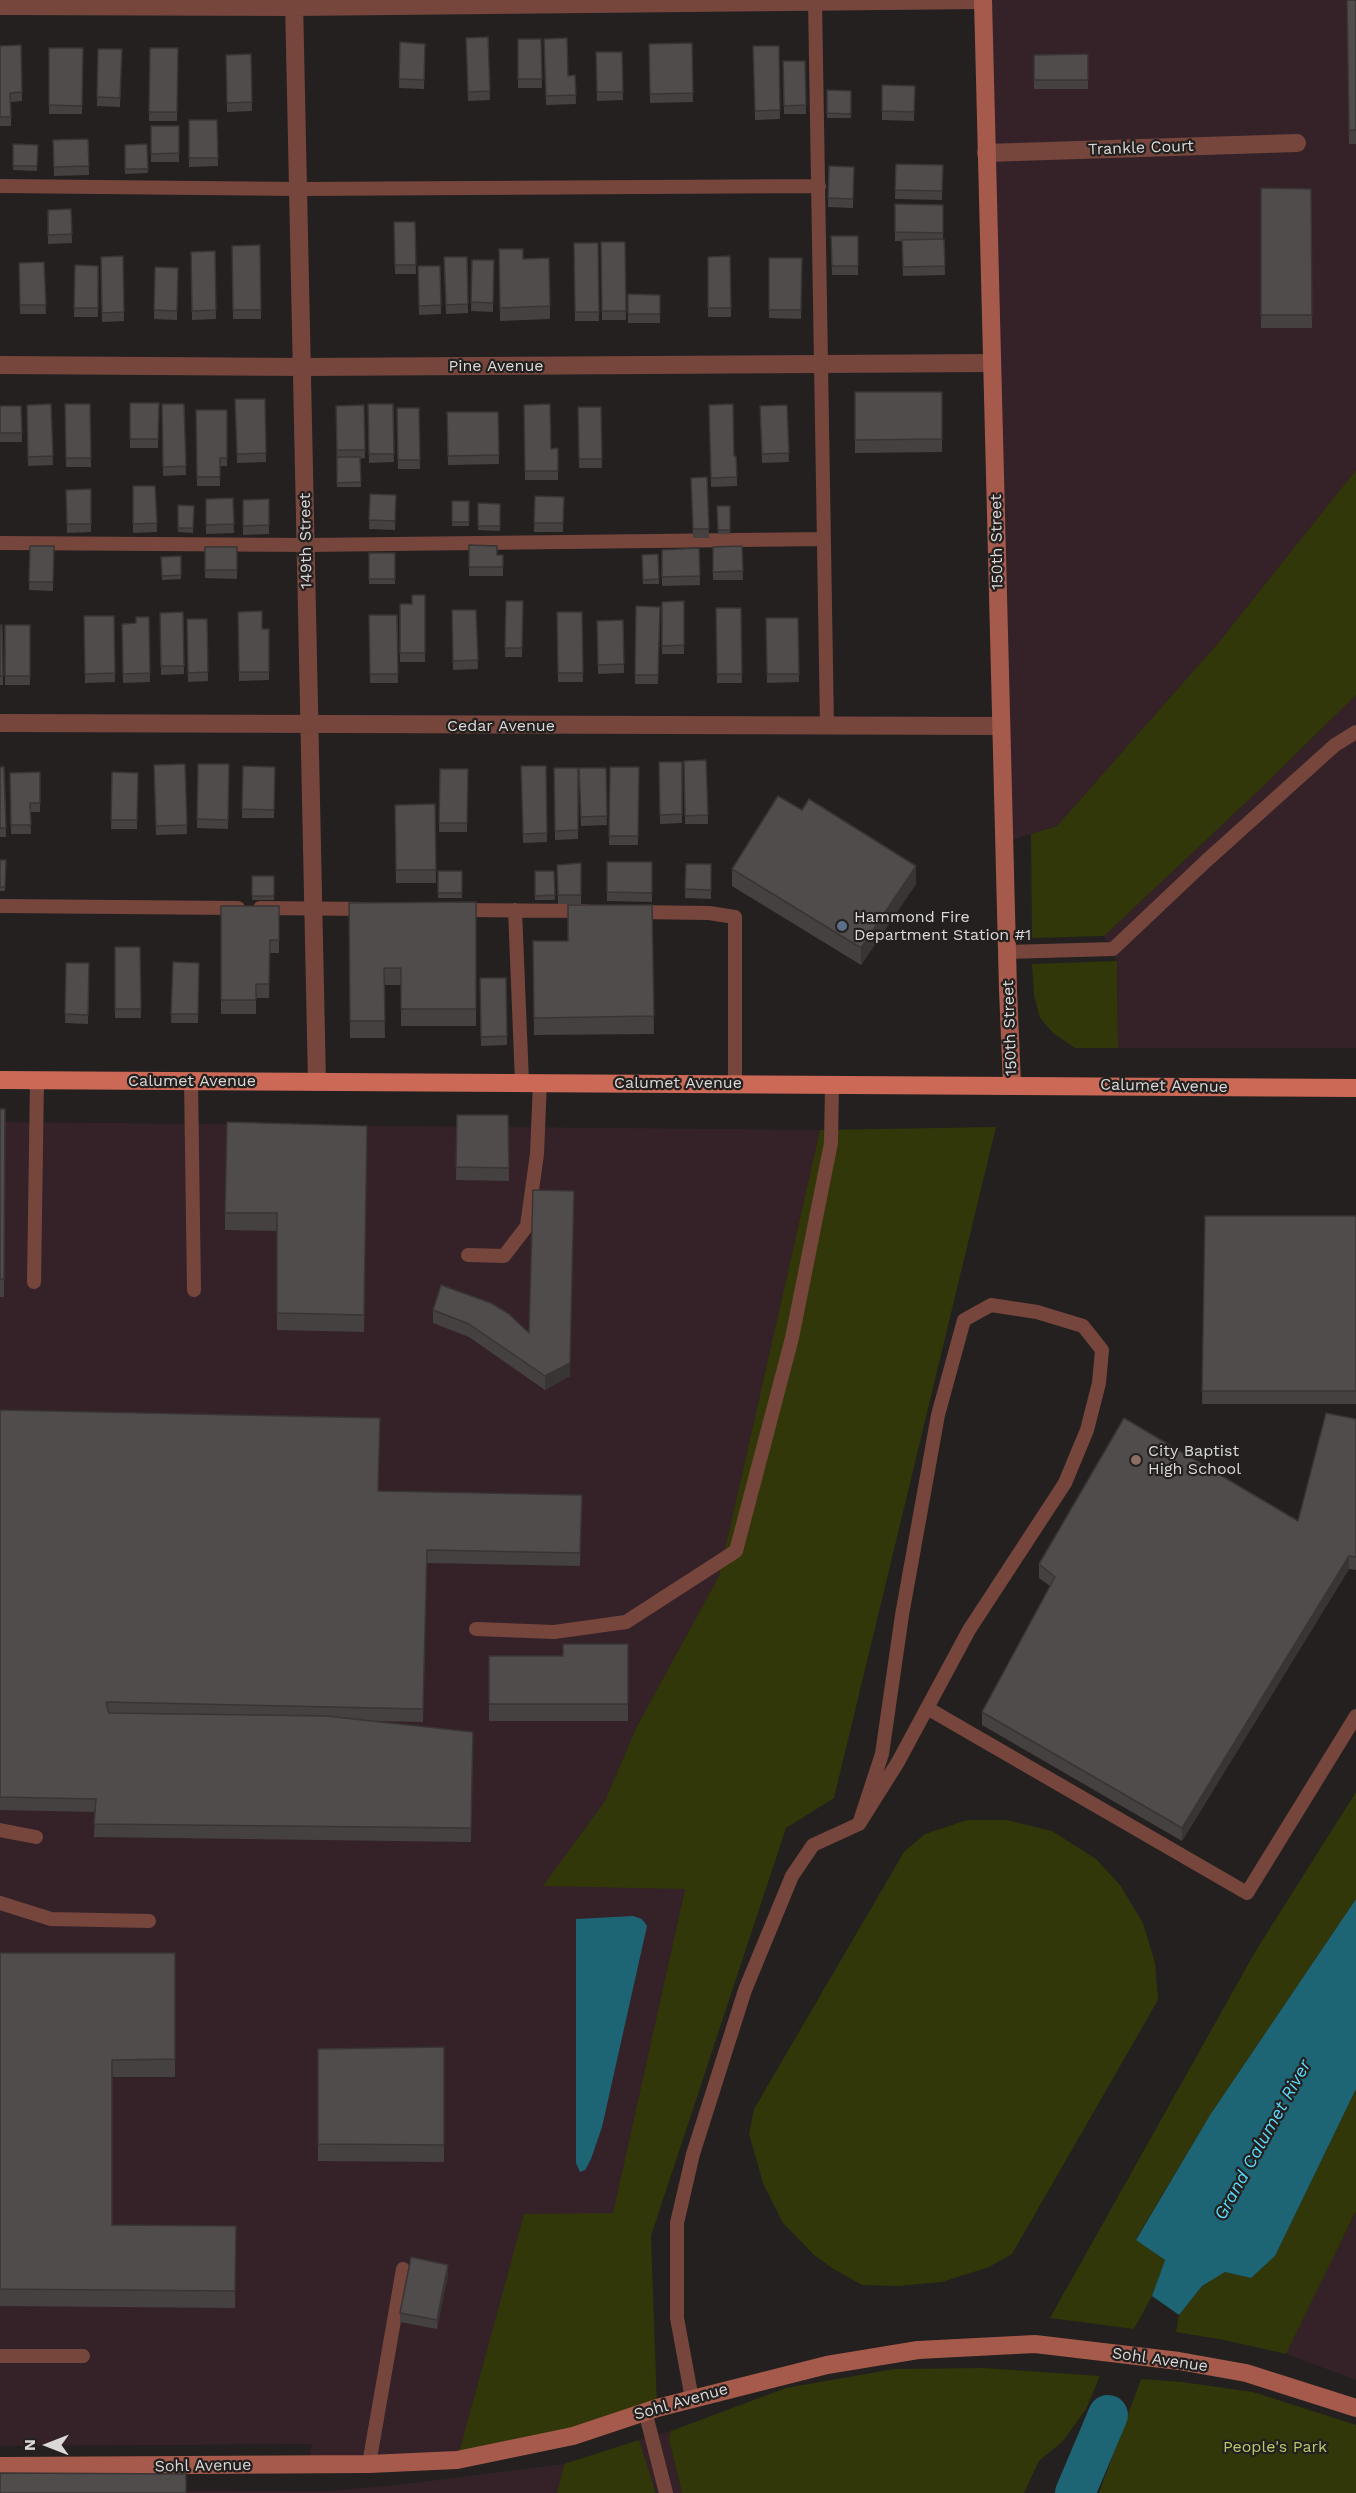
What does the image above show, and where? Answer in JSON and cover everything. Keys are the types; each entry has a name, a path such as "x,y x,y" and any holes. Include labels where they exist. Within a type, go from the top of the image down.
{"main road":[{"name":"Calumet Avenue","path":"0,1080 1012,1084 1356,1088"}],"street":[{"path":"0,6 983,0"},
{"name":"150th Street","path":"983,0 1012,1084"},
{"name":"149th Street","path":"294,3 317,1082"},
{"name":"Trankle Court","path":"986,153 1297,143"},
{"name":"Pine Avenue","path":"0,365 303,367 992,363"},
{"name":"Cedar Avenue","path":"0,723 310,726 1001,726"},
{"name":"Sohl Avenue","path":"0,2466 369,2464 457,2460 573,2436 645,2411 737,2386 850,2361 918,2350 1035,2344 1179,2361 1246,2373 1356,2408"}],"lane":[{"path":"814,1 827,726"},
{"path":"0,186 299,189 819,186"},
{"path":"0,543 307,545 824,539"},
{"path":"1007,952 1113,949 1326,753 1356,732"},
{"path":"0,906 385,909"},
{"path":"444,910 595,911"},
{"path":"468,1255 504,1256 527,1226 537,1154 515,910"},
{"path":"618,912 710,913 735,917 735,1083"},
{"path":"34,1282 37,1080"},
{"path":"191,1081 194,1290"},
{"path":"476,1629 554,1632 626,1622 736,1551 794,1327 831,1143 832,1084"},
{"path":"692,2399 677,2318 677,2223 693,2154 745,1990 792,1876 813,1845 859,1824 898,1762 980,1613 1065,1483 1087,1430 1099,1383 1102,1350 1083,1326 1037,1312 991,1305 964,1320 938,1415 902,1615 882,1754 859,1824"},
{"path":"927,1708 1247,1893 1356,1716"},
{"path":"0,1830 36,1837"},
{"path":"0,1903 51,1919 149,1921"},
{"path":"369,2464 403,2269"},
{"path":"0,2356 84,2356"},
{"path":"645,2411 666,2493"}],"shaded area":[{"path":"984,0 1356,0 1356,470 1219,642 1057,826 1005,842"},
{"path":"1356,695 1356,1048 1118,1048 1117,961 1104,936"},
{"path":"0,1122 820,1130 719,1576 636,1728 605,1801 544,1885 685,1888 613,2214 524,2215 457,2460 307,2465 312,2444 0,2446"},
{"path":"1356,2211 1356,2380 1286,2354"},
{"path":"671,2431 669,2439 682,2493 656,2493 639,2440"},
{"path":"564,2464 557,2493 0,2493 0,2490 328,2491 406,2484"}],"green space":[{"path":"1356,470 1356,695 1104,936 1032,938 1031,834 1057,826 1219,642"},
{"path":"1117,961 1118,1048 1075,1048 1053,1033 1040,1018 1034,995 1032,964"},
{"path":"996,1127 834,1798 786,1828 651,2236 657,2408 457,2460 524,2214 613,2213 685,1889 543,1886 605,1801 636,1728 719,1576 820,1130"},
{"path":"1356,1792 1356,1899 1210,2115 1136,2239 1165,2260 1152,2296 1134,2329 1050,2318 1255,1952"},
{"path":"967,1820 1006,1820 1052,1831 1096,1859 1120,1885 1143,1923 1155,1963 1158,2000 1012,2254 989,2267 942,2282 898,2286 862,2285 814,2255 783,2223 763,2183 749,2134 754,2109 904,1852 925,1834"},
{"path":"1356,2089 1356,2211 1286,2354 1176,2332 1179,2315 1202,2286 1225,2272 1251,2278 1275,2256"},
{"path":"984,2368 1100,2376 1086,2409 1063,2441 1039,2461 1024,2493 682,2493 669,2439 671,2431 786,2388 894,2369"},
{"name":"People's Park","path":"1141,2379 1253,2392 1356,2425 1356,2493 1099,2493"},
{"path":"639,2440 656,2493 557,2493 564,2464"}],"water":[{"path":"1356,1899 1356,2089 1275,2256 1251,2278 1225,2272 1202,2286 1179,2315 1152,2296 1165,2260 1136,2240 1210,2115"},
{"path":"633,1916 642,1919 647,1926 602,2127 591,2159 585,2170 580,2172 576,2163 576,1919"}],"building":[{"path":"1347,0 1356,0 1356,130 1349,130"},
{"path":"488,37 490,91 468,92 466,38"},
{"path":"567,38 568,76 575,75 576,95 546,96 544,39"},
{"path":"518,39 541,39 542,79 518,79"},
{"path":"400,42 425,44 424,80 399,79"},
{"path":"692,43 693,93 650,94 649,44"},
{"path":"21,45 22,92 10,93 11,117 0,117 0,46"},
{"path":"753,46 779,46 780,110 755,111"},
{"path":"49,48 83,48 82,106 49,105"},
{"path":"150,48 178,48 177,112 149,112"},
{"path":"98,49 122,49 120,98 97,97"},
{"path":"596,52 622,52 623,92 597,92"},
{"path":"251,54 252,102 227,103 226,55"},
{"path":"1088,54 1088,80 1034,80 1034,55"},
{"path":"783,61 805,61 806,105 784,106"},
{"path":"882,85 915,86 914,112 882,111"},
{"path":"827,90 851,91 851,114 827,113"},
{"path":"189,120 217,120 218,158 189,158"},
{"path":"151,126 179,126 179,153 151,154"},
{"path":"88,139 89,166 54,167 53,140"},
{"path":"13,144 38,145 37,166 13,166"},
{"path":"147,144 148,169 125,169 125,145"},
{"path":"896,164 943,165 942,191 895,190"},
{"path":"829,166 854,167 853,199 828,198"},
{"path":"1261,188 1311,189 1312,315 1261,315"},
{"path":"895,204 943,205 943,233 895,232"},
{"path":"71,209 72,234 48,235 48,210"},
{"path":"394,222 415,222 416,265 395,265"},
{"path":"831,236 858,236 858,266 832,266"},
{"path":"944,239 945,266 903,267 902,240"},
{"path":"601,242 625,242 626,311 602,311"},
{"path":"574,243 598,243 599,312 575,312"},
{"path":"260,245 261,310 233,310 232,246"},
{"path":"499,249 523,249 523,259 549,258 550,306 500,308"},
{"path":"215,251 216,310 192,311 191,252"},
{"path":"123,256 124,312 102,313 101,257"},
{"path":"730,256 731,308 708,308 708,257"},
{"path":"444,257 467,257 468,304 446,305"},
{"path":"769,258 802,258 801,310 769,310"},
{"path":"472,260 494,260 493,303 471,302"},
{"path":"44,262 46,305 20,305 19,263"},
{"path":"75,265 98,266 98,308 74,308"},
{"path":"418,266 440,266 441,305 419,306"},
{"path":"155,267 178,268 177,311 154,310"},
{"path":"628,294 660,295 660,314 628,314"},
{"path":"855,392 942,392 942,439 855,440"},
{"path":"235,399 265,399 266,453 237,454"},
{"path":"130,403 159,403 158,439 130,439"},
{"path":"51,404 53,456 28,457 27,405"},
{"path":"65,404 90,404 91,458 66,458"},
{"path":"162,404 184,404 186,466 163,467"},
{"path":"368,404 393,404 394,454 369,454"},
{"path":"550,404 551,449 558,448 558,471 525,471 524,405"},
{"path":"733,404 734,456 736,456 737,477 711,478 709,405"},
{"path":"364,405 365,450 337,450 336,406"},
{"path":"787,405 789,453 762,454 760,406"},
{"path":"0,406 21,406 22,433 0,433"},
{"path":"578,407 601,407 602,459 579,459"},
{"path":"397,408 419,408 420,460 398,460"},
{"path":"196,410 227,410 227,458 220,458 220,477 197,477"},
{"path":"447,412 498,412 499,455 448,456"},
{"path":"337,457 360,457 361,482 337,483"},
{"path":"707,477 709,529 693,529 691,478"},
{"path":"133,486 155,486 157,523 133,524"},
{"path":"91,489 91,524 67,524 66,490"},
{"path":"370,494 396,495 395,521 369,520"},
{"path":"535,496 564,497 563,523 534,523"},
{"path":"233,498 234,524 206,525 206,499"},
{"path":"269,499 269,525 243,526 243,500"},
{"path":"452,501 469,501 469,522 452,522"},
{"path":"478,503 500,504 500,526 478,526"},
{"path":"178,505 194,506 193,528 178,528"},
{"path":"717,506 730,506 730,530 718,530"},
{"path":"469,545 497,546 497,555 503,555 503,567 469,567"},
{"path":"30,546 54,546 53,582 29,582"},
{"path":"742,546 743,571 713,572 713,547"},
{"path":"205,547 237,547 237,570 205,570"},
{"path":"699,548 700,576 662,577 662,550"},
{"path":"369,553 395,553 395,579 369,579"},
{"path":"658,554 659,579 643,580 642,555"},
{"path":"181,556 181,575 162,576 161,557"},
{"path":"412,595 425,595 425,653 400,653 400,604 412,604"},
{"path":"506,601 523,601 522,648 505,648"},
{"path":"684,601 684,645 662,646 662,602"},
{"path":"636,606 660,607 658,675 635,675"},
{"path":"716,608 741,608 742,674 717,674"},
{"path":"452,610 476,610 478,660 453,661"},
{"path":"262,611 262,629 269,629 269,672 239,672 238,612"},
{"path":"183,612 184,666 161,666 160,613"},
{"path":"557,612 582,612 583,673 558,673"},
{"path":"369,615 397,615 398,674 370,674"},
{"path":"84,616 114,616 115,673 85,674"},
{"path":"136,617 149,617 150,673 123,674 122,624 136,623"},
{"path":"766,618 798,618 799,674 767,674"},
{"path":"187,619 207,619 208,672 188,673"},
{"path":"623,620 624,664 598,665 597,621"},
{"path":"0,625 2,625 3,676 0,676"},
{"path":"5,625 30,625 30,676 5,676"},
{"path":"706,760 708,815 685,816 684,761"},
{"path":"659,762 682,762 682,814 660,815"},
{"path":"185,764 187,825 156,826 154,765"},
{"path":"198,764 229,764 228,820 197,819"},
{"path":"243,766 275,767 274,810 242,809"},
{"path":"521,766 546,766 547,833 523,834"},
{"path":"0,767 4,767 6,828 0,828"},
{"path":"610,767 639,767 638,836 609,836"},
{"path":"554,768 578,768 578,830 555,831"},
{"path":"579,768 606,768 607,816 581,817"},
{"path":"440,769 468,769 467,823 439,823"},
{"path":"40,772 40,803 30,803 31,825 11,825 10,773"},
{"path":"112,772 138,773 137,820 111,820"},
{"name":"Hammond Fire Department Station #1","path":"778,796 802,810 809,799 916,866 861,948 732,869"},
{"path":"435,804 436,870 396,870 395,805"},
{"path":"0,860 6,860 5,887 0,887"},
{"path":"607,862 652,862 652,893 607,892"},
{"path":"581,863 581,895 558,895 557,865"},
{"path":"686,864 711,864 711,890 685,889"},
{"path":"438,871 462,871 462,893 438,893"},
{"path":"535,871 554,871 555,895 535,896"},
{"path":"252,876 274,876 274,896 252,896"},
{"path":"476,902 476,1009 401,1009 401,968 384,968 385,1021 350,1021 349,903"},
{"path":"568,905 652,905 654,1016 534,1018 533,941 568,941"},
{"path":"221,906 279,906 279,940 270,940 269,984 256,984 256,1000 221,1000"},
{"path":"115,947 140,947 141,1009 115,1009"},
{"path":"173,962 199,963 198,1014 171,1014"},
{"path":"66,963 89,963 88,1015 65,1014"},
{"path":"480,978 506,978 507,1036 481,1037"},
{"path":"0,1109 5,1109 4,1279 0,1279"},
{"path":"457,1115 508,1115 509,1168 456,1167"},
{"path":"227,1122 367,1126 364,1315 277,1313 277,1213 225,1213"},
{"path":"533,1190 574,1191 570,1363 545,1376 469,1324 433,1310 441,1285 491,1303 509,1314 529,1333"},
{"path":"1205,1216 1356,1216 1356,1391 1202,1391"},
{"path":"0,1410 380,1418 378,1491 582,1495 580,1553 427,1550 423,1709 106,1702 109,1713 326,1716 473,1732 471,1828 94,1824 96,1799 0,1797"},
{"path":"1326,1413 1356,1419 1356,1557 1349,1556 1182,1828 982,1712 1055,1577 1039,1564 1124,1418 1298,1521"},
{"path":"563,1644 628,1644 628,1704 489,1704 489,1656 563,1656"},
{"path":"0,1953 175,1953 175,2059 112,2060 112,2225 236,2226 235,2291 0,2289"},
{"path":"444,2047 444,2145 318,2144 318,2049"},
{"path":"411,2257 448,2265 437,2320 400,2313"},
{"path":"0,2473 186,2474 186,2493 0,2493"}],"waterway":[{"name":"Grand Calumet River","path":"1075,2493 1108,2415"}],"place":[{"name":"Hammond Fire Department Station #1","path":"842,926"},
{"name":"City Baptist High School","path":"1136,1460"}]}
